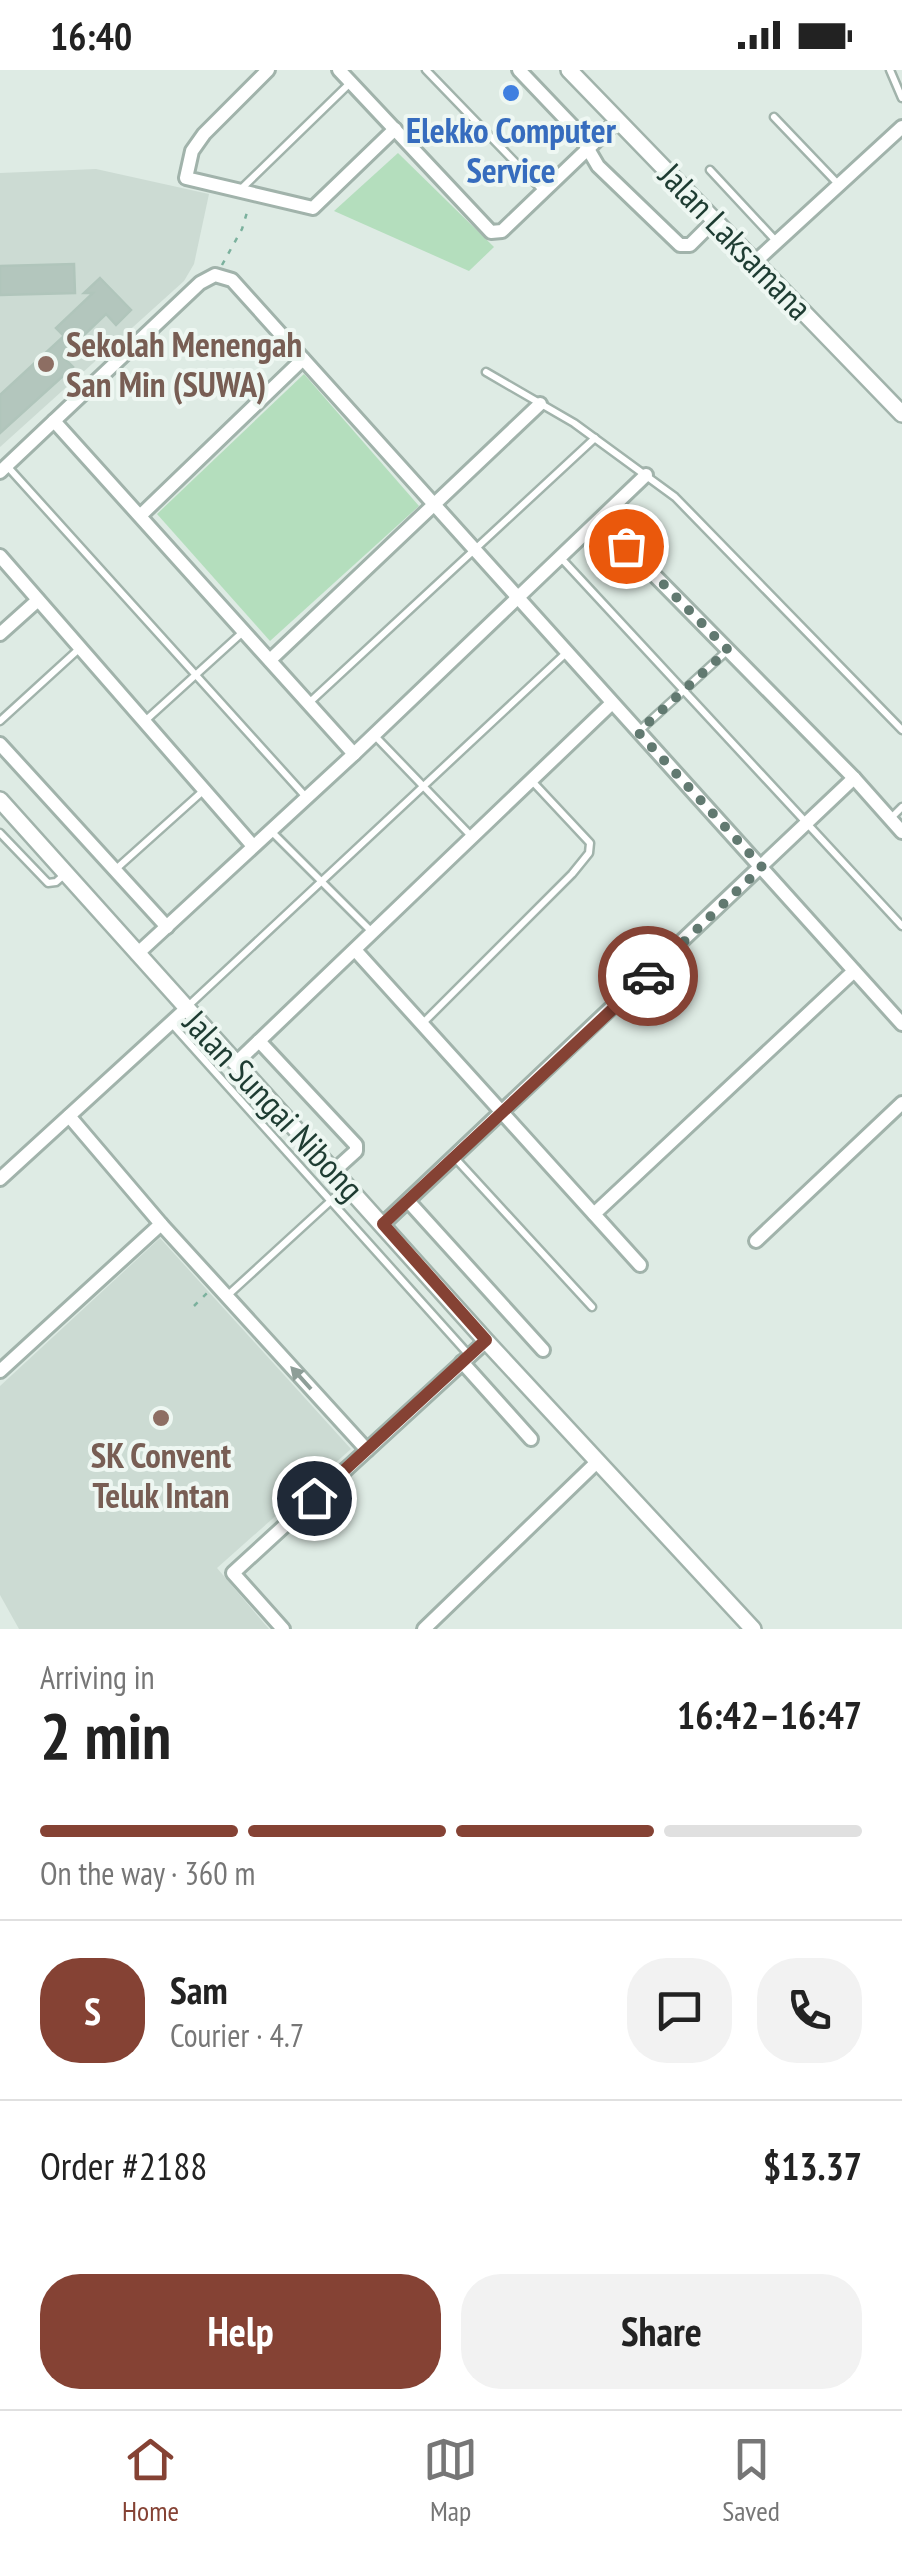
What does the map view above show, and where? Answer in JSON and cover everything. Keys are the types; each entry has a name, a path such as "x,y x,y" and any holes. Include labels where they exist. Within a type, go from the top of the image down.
{"street":[{"path":"268,70 192,150 186,178 313,208 395,129"},
{"path":"338,70 491,232 502,232 618,120"},
{"path":"519,70 578,132 598,166 680,245 690,245 716,219"},
{"name":"Jalan Laksamana","path":"569,70 902,414"},
{"path":"756,262 902,127"},
{"path":"4,469 200,283 219,276 232,280 902,1024"},
{"path":"142,515 303,359"},
{"path":"270,660 540,404"},
{"path":"54,421 354,754"},
{"path":"136,954 354,754 646,476"},
{"path":"600,520 854,778 902,832"},
{"path":"0,556 253,846"},
{"path":"0,634 38,600"},
{"path":"237,1062 612,703"},
{"path":"0,744 167,927"},
{"path":"383,1224 854,778"},
{"name":"Jalan Sungai Nibong","path":"0,800 486,1340 754,1629"},
{"path":"356,951 640,1265"},
{"path":"594,1214 854,971"},
{"path":"0,1178 186,1008"},
{"path":"260,1041 356,1146 356,1151 335,1170"},
{"path":"756,1241 902,1103"},
{"path":"69,1116 161,1224 367,1450"},
{"path":"408,1202 543,1350"},
{"path":"0,1371 161,1224"},
{"path":"283,1629 233,1573 486,1340"},
{"path":"466,1359 531,1440"},
{"path":"424,1629 598,1461"}],"lane":[{"path":"426,70 543,191"},
{"path":"890,70 902,98"},
{"path":"239,190 350,82"},
{"path":"774,118 839,185"},
{"path":"710,170 777,242"},
{"path":"486,372 595,438 675,497 902,730"},
{"path":"308,703 595,438"},
{"path":"4,469 307,798"},
{"path":"560,557 902,926"},
{"path":"145,721 244,630"},
{"path":"0,721 80,648"},
{"path":"638,732 728,650"},
{"path":"186,1008 566,653"},
{"path":"374,735 474,838"},
{"path":"423,1023 572,874 588,853 590,843 582,832 532,782"},
{"path":"115,870 205,790"},
{"path":"890,818 902,807"},
{"path":"270,831 374,934"},
{"path":"0,833 48,883 66,874"},
{"path":"171,1022 331,1200 466,1359"},
{"path":"455,1158 592,1307"},
{"path":"227,1296 348,1185"}],"path":[{"path":"219,276 254,194"},
{"path":"194,1306 216,1284"}],"shaded area":[{"name":"Sekolah Menengah San Min (SUWA)","path":"96,169 209,194 194,264 184,281 0,447 0,173"},
{"name":"SK Convent Teluk Intan","path":"160,1238 351,1449 217,1568 269,1629 19,1629 0,1595 0,1386"}],"green space":[{"path":"398,153 494,247 469,271 334,211"},
{"path":"304,374 419,506 270,641 157,514"}],"building":[{"path":"74,264 75,293 0,295 0,266"},
{"path":"100,278 131,310 116,325 106,314 62,356 73,367 0,433 0,395 64,336 56,328 93,293 84,293"}],"way so far":[{"path":"626,546 728,650 638,732 762,867 648,976"}],"place":[{"name":"Elekko Computer Service","path":"511,93"},
{"name":"Sekolah Menengah San Min (SUWA)","path":"46,364"},
{"name":"SK Convent Teluk Intan","path":"161,1418"}],"route":[{"path":"314,1498 486,1340 383,1224 648,976"}]}
